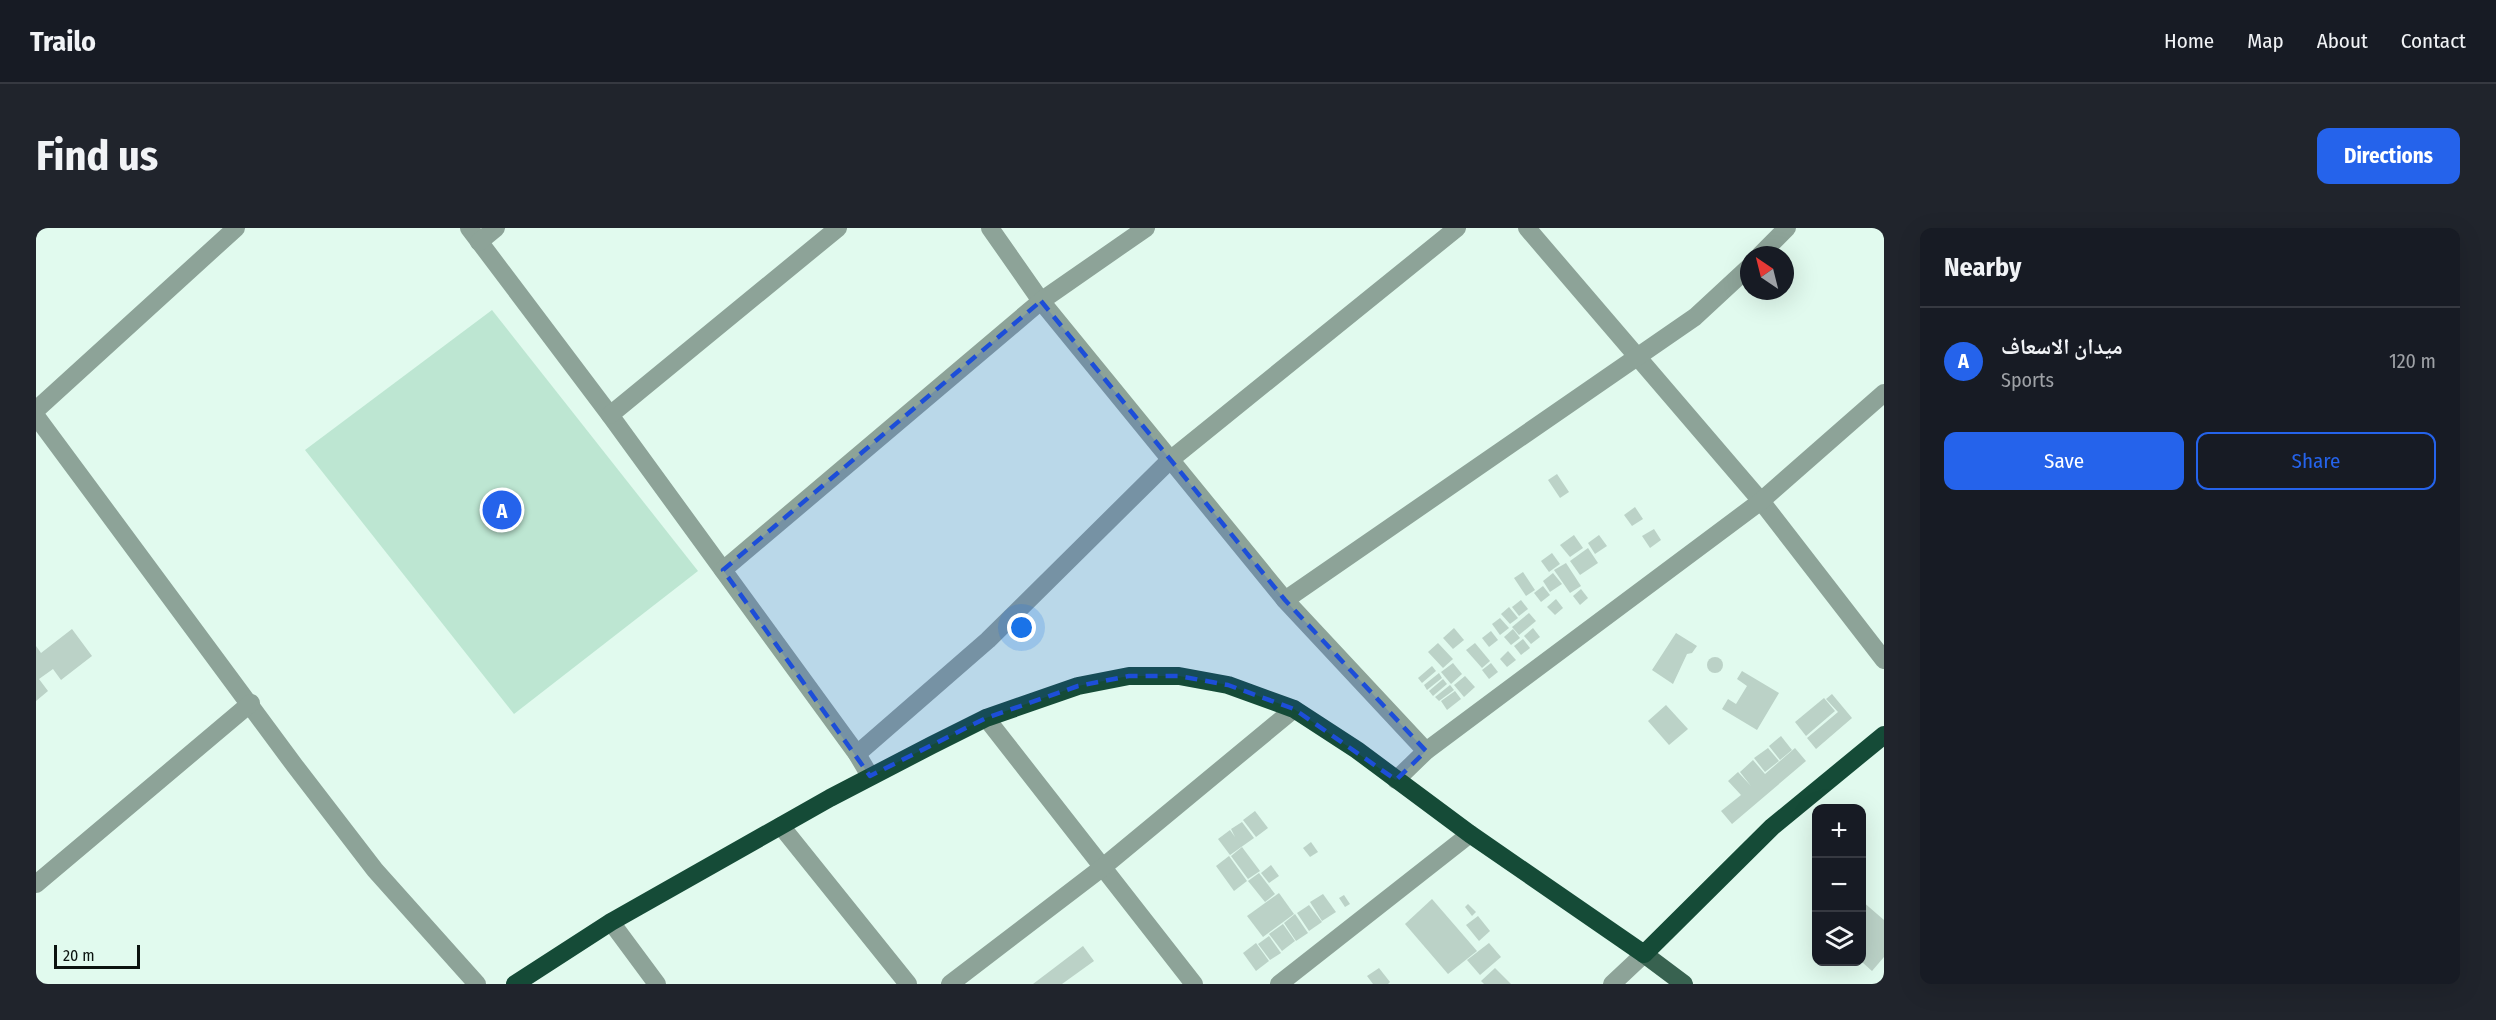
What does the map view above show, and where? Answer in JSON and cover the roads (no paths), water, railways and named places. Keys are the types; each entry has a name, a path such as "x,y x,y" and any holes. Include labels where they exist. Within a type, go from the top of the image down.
{"highway":[{"path":"515,984 611,922 870,776 986,718 1077,686 1129,676 1179,676 1228,685 1294,709 1644,954 1772,827 1884,735"}],"main road":[{"path":"1644,954 1684,984"}],"street":[{"path":"36,410 236,228"},
{"path":"496,228 474,235 610,414 857,754 870,776"},
{"path":"610,414 838,228"},
{"path":"990,228 1041,302 1285,600 1426,751"},
{"path":"723,570 1041,302 1146,228"},
{"path":"857,754 988,640 1170,460 1457,228"},
{"path":"1527,228 1761,501 1884,660"},
{"path":"1769,246 1786,228"},
{"path":"1285,600 1695,317 1740,275"},
{"path":"1396,780 1426,751 1761,501 1884,393"},
{"path":"36,416 295,766 375,870 477,984"},
{"path":"36,884 250,703"},
{"path":"950,984 1103,867 1294,709"},
{"path":"986,718 1194,984"},
{"path":"781,826 908,984"},
{"path":"1279,984 1470,834"},
{"path":"611,922 657,984"},
{"path":"1612,984 1644,954"}],"place":[{"name":"ميدان الاسعاف","path":"502,510"}]}
